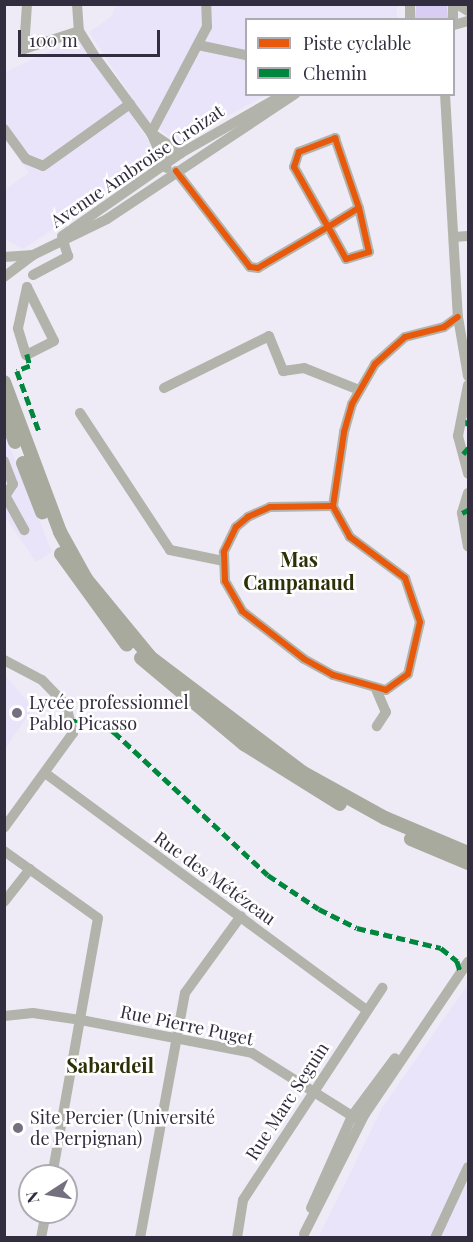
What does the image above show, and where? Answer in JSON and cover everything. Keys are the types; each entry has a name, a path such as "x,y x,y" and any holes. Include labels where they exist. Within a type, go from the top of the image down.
{"main road":[{"path":"4,382 60,532 86,579 150,657 302,772 385,818 468,852"},
{"path":"4,413 47,524 76,581 152,670 312,790 468,863"}],"street":[{"path":"27,4 24,48 79,31"},
{"path":"77,4 79,31 151,133 163,166 176,171 250,267 258,268 359,208"},
{"path":"151,133 207,27 206,4"},
{"path":"455,4 468,11"},
{"path":"198,45 245,55"},
{"name":"Avenue Ambroise Croizat","path":"4,277 181,153 281,96"},
{"name":"Avenue Ambroise Croizat","path":"4,256 37,253 107,219 292,96"},
{"path":"445,96 458,317 468,376"},
{"path":"4,129 26,159 43,166 130,104"},
{"path":"151,133 181,153 176,171"},
{"path":"335,138 359,208 370,250 366,254 346,259 294,167 299,152 335,138"},
{"path":"454,237 468,236"},
{"path":"33,275 68,256 63,241"},
{"path":"27,287 54,341 26,355 18,328 27,287 33,275 37,253"},
{"path":"333,507 270,507 248,517 236,527 223,561 225,581 242,611 266,633 333,675 376,689 398,685 408,674 419,639 416,602 405,578 350,537 333,507 344,432 359,390 375,364 405,337 444,327 458,317"},
{"path":"164,388 253,346 261,337 269,336 286,370 304,368 359,390"},
{"path":"468,385 458,436 468,474"},
{"path":"80,413 170,550 223,561"},
{"path":"4,461 13,484 5,497 24,530"},
{"path":"468,493 462,513 468,546"},
{"path":"4,660 48,686 66,705 73,733 4,828"},
{"path":"376,689 386,712 377,726"},
{"name":"Rue des Métézeau","path":"45,773 366,1010"},
{"path":"4,851 98,918 54,1164"},
{"path":"4,902 30,869"},
{"path":"140,1238 184,993 241,916"},
{"path":"303,1236 315,1191 355,1116 424,1027 468,962"},
{"name":"Rue Marc Seguin","path":"237,1238 243,1200 311,1093 382,988"},
{"name":"Rue Pierre Puget","path":"4,1016 33,1013 81,1020 252,1053 311,1093 355,1116"},
{"path":"303,1236 332,1175 355,1116"},
{"path":"435,1238 468,1167"}],"shaded area":[{"path":"447,4 448,18 415,18 416,5"},
{"path":"116,5 397,5 397,18 245,18 245,96 264,96 178,143 146,119 89,32 111,17"},
{"path":"79,38 150,143 150,166 23,249 5,239 4,190 29,173 5,140 5,72"},
{"path":"4,432 52,552 36,562 5,517"},
{"name":"Lycée professionnel Pablo Picasso","path":"5,675 33,708 5,749"},
{"path":"468,984 468,1237 318,1238 382,1108"}],"marked path":[{"path":"27,354 30,366 17,371 40,434"},
{"path":"468,420 468,426"},
{"path":"463,454 468,448"},
{"path":"462,513 468,510"},
{"path":"72,721 99,721 114,732 268,875 319,909 357,928 441,948 457,961 461,973"}],"cycle path":[{"path":"176,171 250,267 258,268 328,227 359,208 369,252 346,259 328,227 294,167 299,152 335,138 359,208"},
{"path":"333,506 270,507 248,517 236,527 224,552 225,581 242,611 304,659 333,675 386,690 408,674 420,622 405,578 350,537 333,506 344,432 352,404 375,364 405,337 444,327 458,317"}],"place":[{"name":"Lycée professionnel Pablo Picasso","path":"17,713"},
{"name":"Site Percier (Université de Perpignan)","path":"18,1128"}],"district":[{"name":"Mas Campanaud","path":"299,570"},
{"name":"Sabardeil","path":"110,1064"}]}
